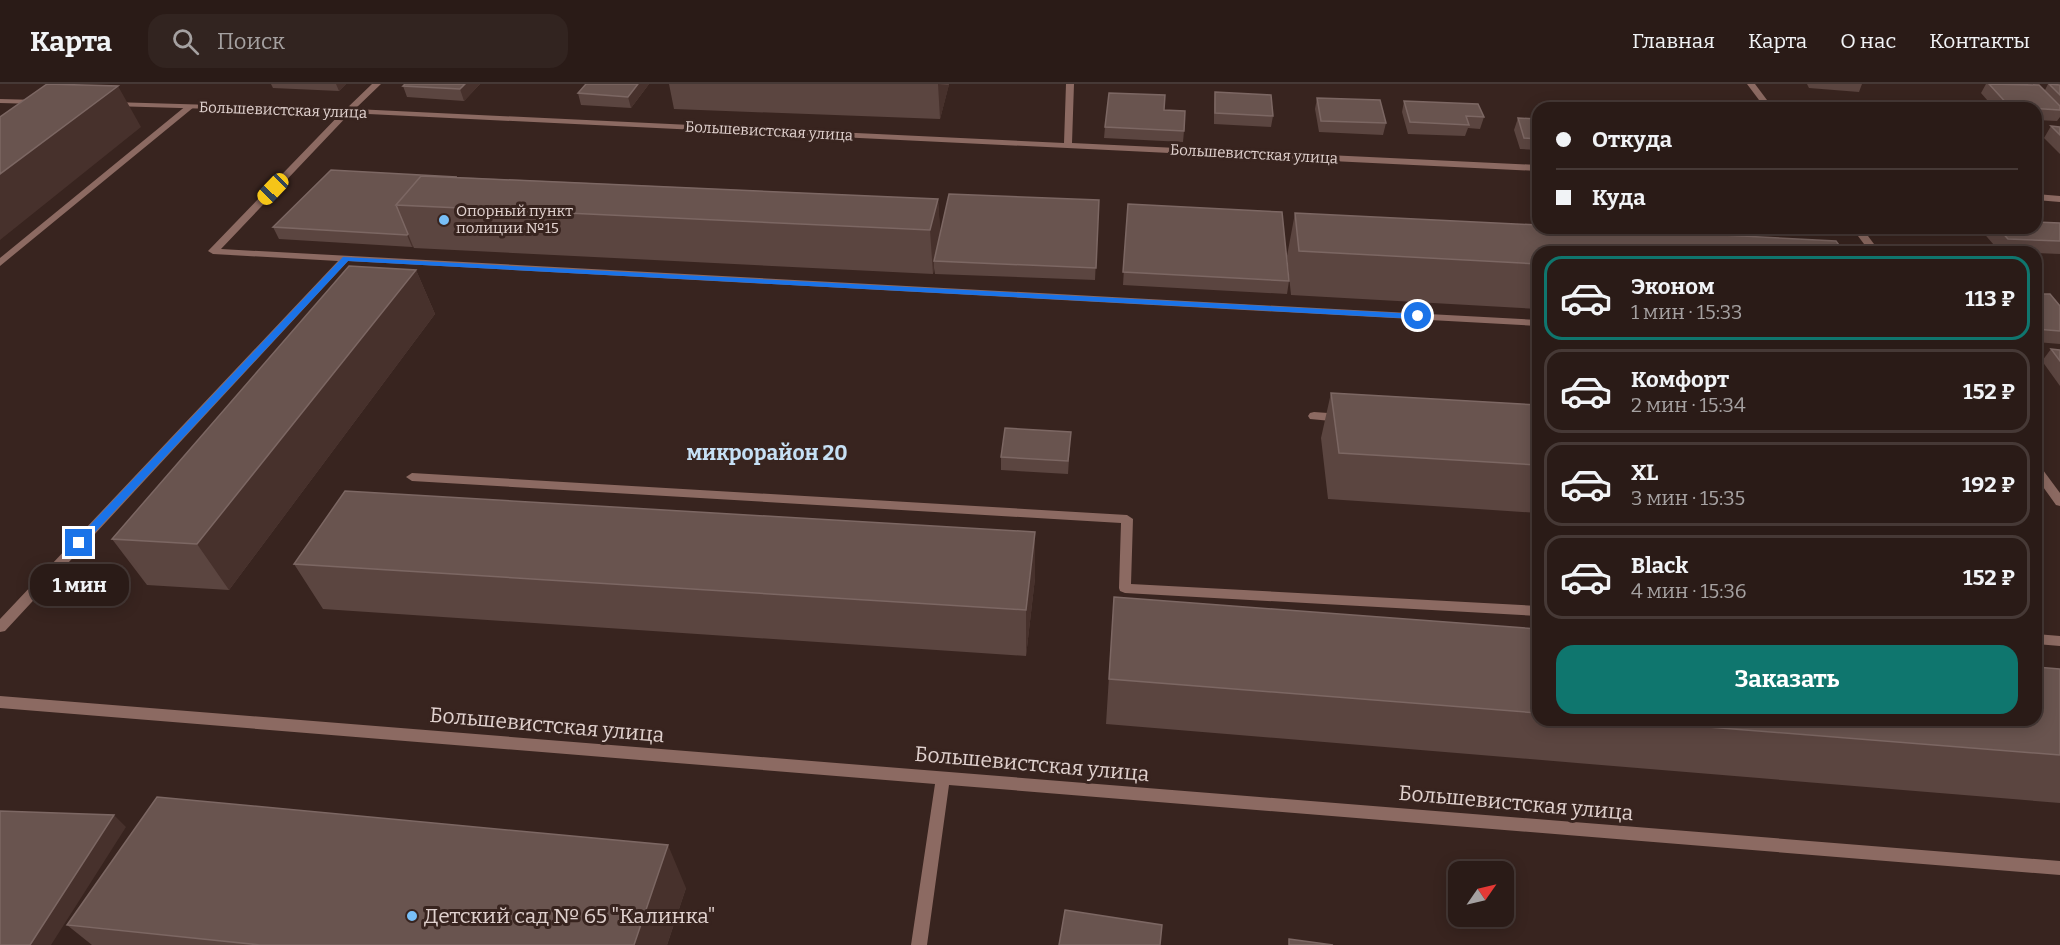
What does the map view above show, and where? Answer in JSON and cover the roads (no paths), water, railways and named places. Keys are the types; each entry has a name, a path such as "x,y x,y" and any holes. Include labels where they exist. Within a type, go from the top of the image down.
{"street":[{"path":"377,84 213,251 1532,323"},
{"path":"1068,146 1070,84"},
{"path":"1751,84 1764,102"},
{"path":"0,100 49,102"},
{"name":"Большевистская улица","path":"96,104 348,111 1532,168"},
{"path":"0,263 190,107"},
{"path":"2042,198 2060,199"},
{"path":"0,627 346,258"},
{"path":"1314,416 1349,418"},
{"path":"412,477 1127,519 1125,588 1532,611"},
{"path":"2042,477 2060,502"},
{"path":"2042,640 2060,641"},
{"name":"Большевистская улица","path":"0,702 2060,868"},
{"path":"919,945 943,777"}],"place":[{"name":"Опорный пункт полиции №15","path":"444,220"},
{"name":"Детский сад № 65 \"Калинка\"","path":"412,916"}],"district":[{"name":"микрорайон 20","path":"767,453"}]}
